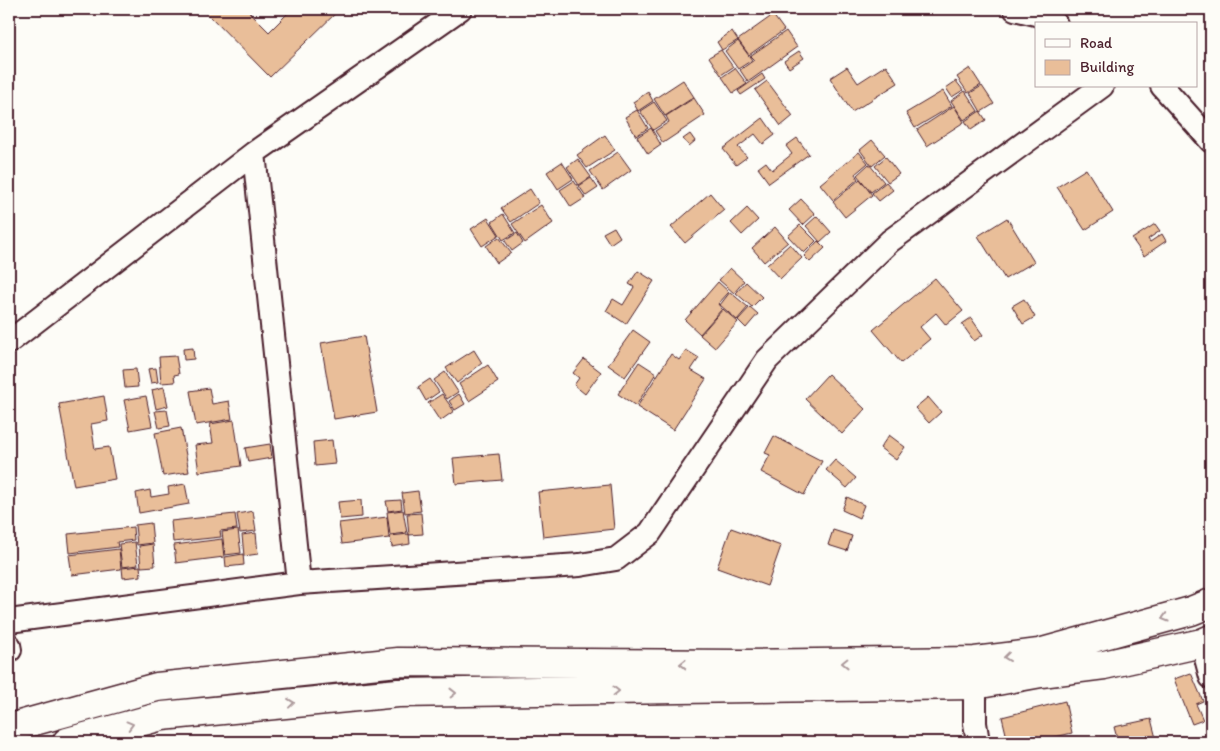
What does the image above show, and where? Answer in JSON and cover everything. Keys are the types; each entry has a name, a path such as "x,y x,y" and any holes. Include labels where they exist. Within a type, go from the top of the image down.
{"street":[{"path":"9,342 254,153 460,9"},
{"path":"1015,9 1040,16 1052,22"},
{"path":"9,621 299,583 580,565 616,559 650,533 767,360 841,287 890,241 1099,88"},
{"path":"1164,88 1211,142"},
{"path":"254,153 299,583"},
{"path":"9,728 157,687 398,662 742,664 975,673 1211,603"},
{"path":"67,742 162,716 398,693 975,673 1041,673 1104,665 1207,641 1211,677"},
{"path":"975,673 975,723 978,742"}],"building":[{"path":"203,9 246,9 269,32 292,9 340,9 270,77"},
{"path":"773,15 784,30 749,55 738,40"},
{"path":"732,31 738,40 722,50 717,42"},
{"path":"786,31 797,47 748,82 740,70 754,60 750,56"},
{"path":"738,41 752,60 738,69 725,51"},
{"path":"721,50 733,67 721,75 709,57"},
{"path":"799,51 804,58 789,68 784,61"},
{"path":"886,65 898,83 852,112 830,78 847,67 858,83"},
{"path":"735,68 747,84 733,93 722,77"},
{"path":"970,68 981,85 968,93 957,77"},
{"path":"762,74 765,79 741,95 738,91"},
{"path":"683,80 694,97 665,116 654,99"},
{"path":"767,81 793,116 781,126 755,90"},
{"path":"956,81 963,90 952,97 946,88"},
{"path":"982,86 994,104 981,112 970,93"},
{"path":"943,91 952,106 915,128 906,113"},
{"path":"965,91 978,111 964,120 951,101"},
{"path":"648,92 653,101 638,111 633,102"},
{"path":"694,98 705,115 663,143 655,131 669,122 666,116"},
{"path":"654,102 667,121 653,130 640,111"},
{"path":"954,106 964,122 927,146 917,130"},
{"path":"637,110 648,128 636,136 625,117"},
{"path":"980,111 986,120 971,130 965,121"},
{"path":"763,118 775,135 763,144 755,134 738,147 747,157 736,165 723,149"},
{"path":"651,128 661,145 648,154 637,137"},
{"path":"690,134 695,141 689,146 683,139"},
{"path":"605,135 615,150 587,168 577,155"},
{"path":"797,138 809,154 769,183 758,168 766,162 772,170 792,154 786,146"},
{"path":"872,140 885,155 872,166 860,150"},
{"path":"618,152 631,170 603,190 590,171"},
{"path":"859,152 868,163 855,174 858,179 833,200 820,184"},
{"path":"886,157 899,174 888,182 875,166"},
{"path":"578,159 591,177 579,185 567,167"},
{"path":"562,162 573,179 558,189 547,172"},
{"path":"869,164 884,182 871,192 857,175"},
{"path":"1086,169 1113,212 1085,230 1057,187"},
{"path":"591,178 598,188 586,196 579,186"},
{"path":"860,179 872,195 845,217 833,202"},
{"path":"574,181 585,198 571,207 560,190"},
{"path":"886,182 893,190 879,201 872,193"},
{"path":"530,189 539,203 511,222 501,208"},
{"path":"710,193 724,210 685,243 671,227"},
{"path":"801,199 815,214 803,225 789,210"},
{"path":"541,205 553,223 525,243 512,224"},
{"path":"747,208 758,220 742,235 731,223"},
{"path":"503,214 515,233 503,240 492,222"},
{"path":"817,216 831,232 820,242 806,226"},
{"path":"488,218 499,235 482,246 471,229"},
{"path":"1007,218 1034,262 1005,279 978,236"},
{"path":"1155,224 1160,231 1148,239 1150,242 1162,234 1166,241 1144,256 1132,239"},
{"path":"800,225 816,241 804,253 788,236"},
{"path":"614,227 620,237 610,244 603,233"},
{"path":"775,227 788,242 764,262 752,248"},
{"path":"517,233 523,243 512,251 505,241"},
{"path":"499,237 511,253 497,263 486,246"},
{"path":"818,241 825,248 810,262 804,256"},
{"path":"790,244 802,258 780,279 767,265"},
{"path":"730,268 744,281 734,293 719,280"},
{"path":"638,271 654,281 626,324 606,311 613,299 623,305 634,287 629,284"},
{"path":"935,278 963,311 946,325 936,313 920,327 930,339 901,363 873,330"},
{"path":"718,282 729,292 718,304 722,309 700,334 685,320"},
{"path":"746,282 762,297 752,307 736,293"},
{"path":"730,292 748,307 737,320 720,305"},
{"path":"1024,299 1035,317 1023,324 1012,306"},
{"path":"750,307 758,314 746,328 738,320"},
{"path":"723,309 738,322 715,348 700,335"},
{"path":"971,318 983,335 974,341 962,324"},
{"path":"633,330 650,342 625,377 608,365"},
{"path":"364,336 377,412 334,419 321,343"},
{"path":"193,348 194,359 184,360 183,349"},
{"path":"474,350 482,363 457,383 446,368"},
{"path":"686,350 699,358 691,370 706,379 673,430 637,407 671,354 679,360"},
{"path":"176,356 179,374 174,375 175,382 161,383 159,357"},
{"path":"584,359 601,372 585,394 574,385 579,378 573,373"},
{"path":"639,362 656,373 636,406 618,394"},
{"path":"488,365 498,382 469,401 459,384"},
{"path":"156,368 158,382 151,383 148,369"},
{"path":"136,369 138,387 125,388 123,370"},
{"path":"445,372 458,392 447,399 434,380"},
{"path":"828,374 865,409 842,434 805,399"},
{"path":"430,379 439,392 426,401 418,387"},
{"path":"164,387 168,406 156,409 152,390"},
{"path":"209,388 212,404 229,401 232,419 196,425 190,391"},
{"path":"442,394 454,411 440,421 428,403"},
{"path":"459,394 465,404 455,410 449,401"},
{"path":"104,396 108,421 91,424 95,449 109,447 115,479 74,486 59,404"},
{"path":"146,396 152,426 130,430 124,400"},
{"path":"928,397 941,412 929,423 915,408"},
{"path":"167,410 170,426 159,428 155,411"},
{"path":"234,420 241,466 199,472 195,445 213,443 210,424"},
{"path":"181,428 189,472 163,476 155,433"},
{"path":"889,435 905,447 896,460 880,448"},
{"path":"774,436 822,461 804,495 761,472 770,455 765,453"},
{"path":"332,440 335,464 315,466 313,442"},
{"path":"270,444 272,458 248,462 245,448"},
{"path":"499,454 502,480 456,484 453,458"},
{"path":"835,460 856,478 847,488 826,470"},
{"path":"185,484 189,504 139,513 136,493 150,490 151,497 169,494 168,487"},
{"path":"610,485 614,529 543,537 538,492"},
{"path":"418,491 421,511 405,513 402,493"},
{"path":"847,497 864,505 859,518 842,510"},
{"path":"361,500 362,517 340,519 338,502"},
{"path":"401,500 402,509 388,511 386,501"},
{"path":"403,510 407,533 390,535 387,512"},
{"path":"253,511 256,531 240,533 237,514"},
{"path":"421,513 423,534 409,535 407,514"},
{"path":"235,514 237,529 220,531 221,537 173,542 171,521"},
{"path":"387,517 389,538 342,544 339,523"},
{"path":"151,523 153,543 137,545 135,525"},
{"path":"133,527 134,540 117,542 118,547 70,553 68,534"},
{"path":"731,528 781,546 767,586 717,568"},
{"path":"238,530 241,553 225,555 222,532"},
{"path":"833,530 852,536 847,551 828,545"},
{"path":"256,533 258,554 244,556 242,535"},
{"path":"409,534 410,544 392,547 390,536"},
{"path":"222,539 224,557 176,563 174,545"},
{"path":"135,542 138,565 122,567 119,544"},
{"path":"153,544 155,566 141,567 139,546"},
{"path":"119,549 121,569 72,575 69,555"},
{"path":"243,554 244,565 226,567 225,557"},
{"path":"140,566 141,576 123,578 122,568"},
{"path":"1191,673 1203,701 1196,704 1203,720 1192,724 1174,679"},
{"path":"1065,701 1072,733 1034,742 1008,742 1002,717"},
{"path":"1151,719 1157,742 1118,742 1114,727"}]}
